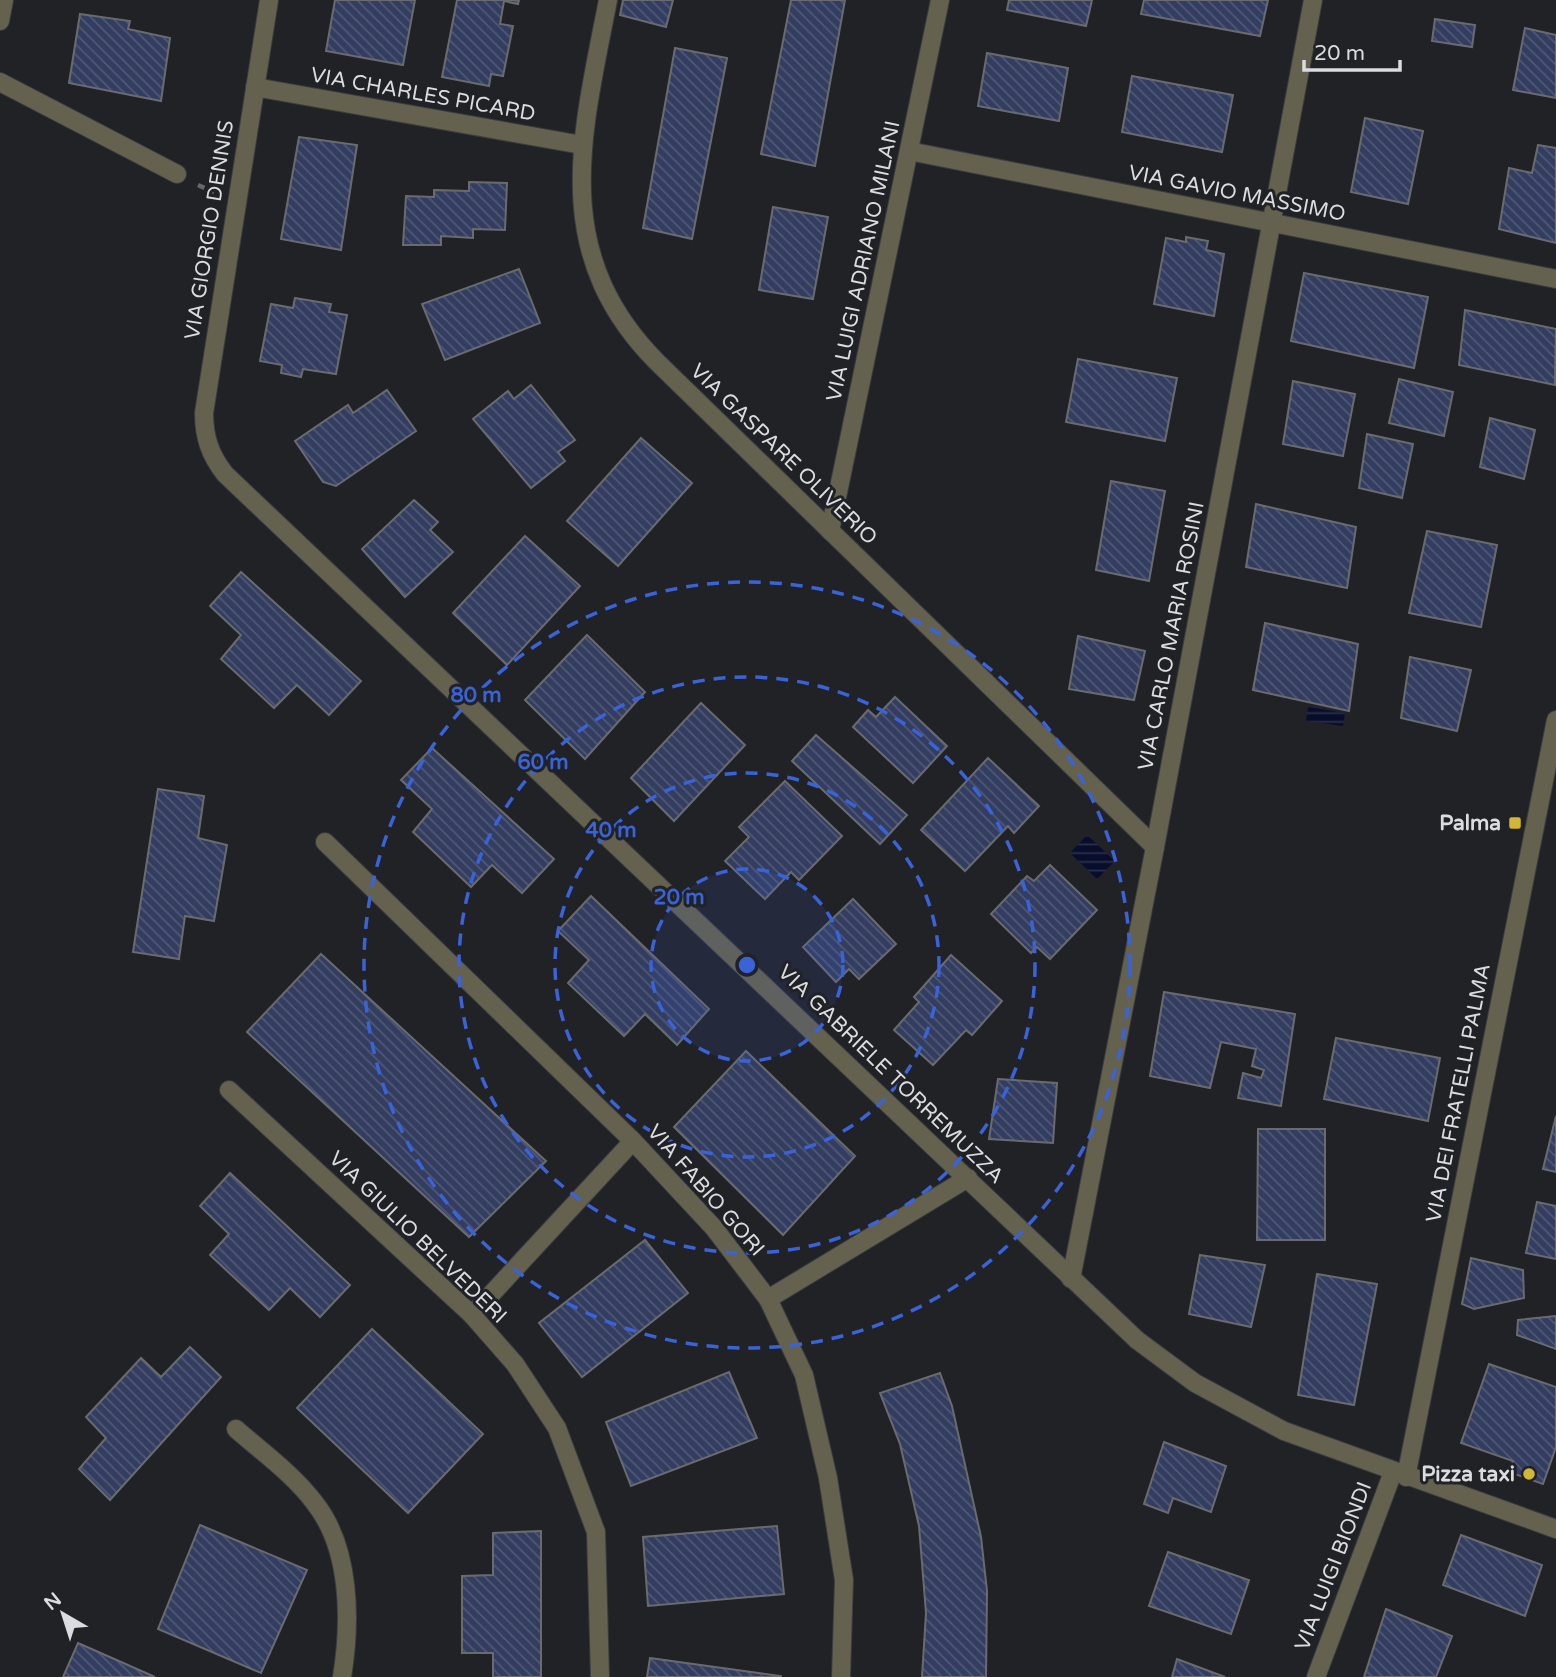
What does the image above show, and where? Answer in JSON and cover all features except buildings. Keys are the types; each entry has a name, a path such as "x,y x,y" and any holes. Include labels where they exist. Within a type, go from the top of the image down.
{"street":[{"path":"0,21 4,0"},
{"name":"VIA GIORGIO DENNIS","path":"218,465 206,440 204,413 269,0"},
{"name":"VIA GASPARE OLIVERIO","path":"608,0 582,145 583,205 599,282 619,317 644,348 1155,847"},
{"name":"VIA LUIGI ADRIANO MILANI","path":"830,531 940,0"},
{"name":"VIA CARLO MARIA ROSINI","path":"1071,1279 1155,847 1313,0"},
{"path":"0,82 177,174"},
{"name":"VIA CHARLES PICARD","path":"255,87 582,145"},
{"name":"VIA GAVIO MASSIMO","path":"909,151 1556,279"},
{"name":"VIA GABRIELE TORREMUZZA","path":"218,465 1137,1340 1195,1384 1284,1431 1556,1529"},
{"name":"VIA DEI FRATELLI PALMA","path":"1400,1474 1553,746 1556,720"},
{"name":"VIA FABIO GORI","path":"325,842 633,1141 714,1228 768,1298 804,1375 828,1478 844,1580 841,1677"},
{"name":"VIA GIULIO BELVEDERI","path":"229,1090 472,1315 514,1364 557,1428 596,1532 600,1677"},
{"path":"472,1315 633,1141"},
{"path":"768,1298 968,1178"},
{"path":"236,1429 310,1497 334,1537 344,1583 346,1612 342,1677"},
{"name":"VIA LUIGI BIONDI","path":"1316,1677 1400,1474"}],"path":[{"path":"177,174 235,203"}],"water":[{"path":"1308,707 1345,713 1343,726 1306,721"},
{"path":"1087,835 1115,861 1097,879 1070,853"}],"place":[{"name":"Palma","path":"1515,823"},
{"name":"Pizza taxi","path":"1529,1474"}]}
